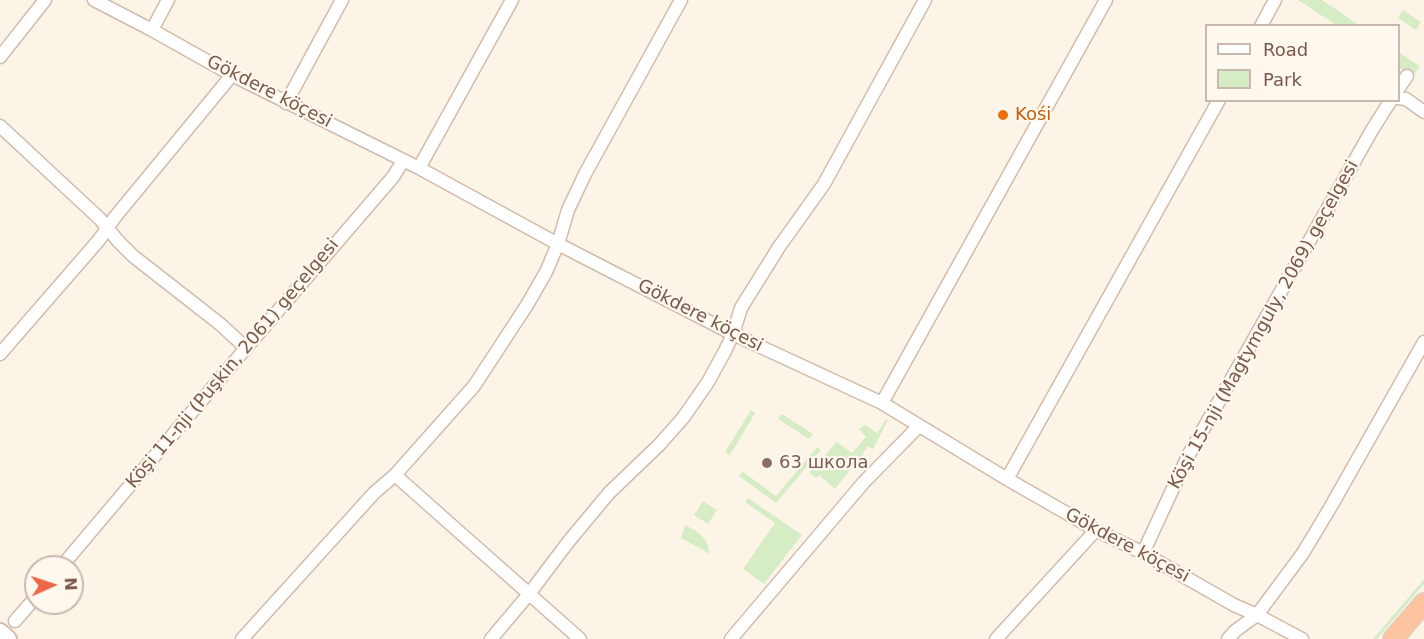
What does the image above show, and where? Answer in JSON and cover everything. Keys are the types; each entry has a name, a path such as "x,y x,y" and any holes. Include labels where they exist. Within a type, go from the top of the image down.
{"highway":[{"path":"1393,639 1424,603"}],"main road":[{"path":"0,632 8,639"}],"street":[{"path":"0,57 45,0"},
{"name":"Gökdere köçesi","path":"94,0 286,103 419,168 558,244 733,333 882,403 1007,480 1234,605 1302,639"},
{"path":"152,30 168,0"},
{"path":"286,103 342,0"},
{"path":"419,168 512,0"},
{"path":"242,639 375,493 395,475 474,386 546,272 558,244 568,210 585,174 681,0"},
{"path":"490,639 609,493 659,446 683,418 708,382 725,351 741,308 779,247 824,184 925,0"},
{"path":"882,403 1106,0"},
{"path":"1262,24 1275,0"},
{"path":"0,354 99,240 115,217 232,75"},
{"path":"1400,86 1407,76"},
{"path":"1400,98 1406,99 1424,112"},
{"path":"1007,480 1218,102"},
{"name":"Köşi 15-nji (Magtymguly, 2069) geçelgesi","path":"1143,553 1188,456 1390,102"},
{"path":"0,126 108,228 133,256 220,324 246,348"},
{"name":"Köşi 11-nji (Puşkin, 2061) geçelgesi","path":"71,555 393,177 403,161"},
{"path":"1228,639 1257,615 1303,553 1424,342"},
{"path":"731,639 864,482 920,426"},
{"path":"395,475 580,639"},
{"path":"996,639 1096,530"},
{"path":"15,621 24,611"}],"green space":[{"path":"1298,0 1322,0 1358,24 1334,24"},
{"path":"1403,10 1421,22 1416,30 1398,18"},
{"path":"1400,53 1420,66 1415,73 1407,74 1400,69"},
{"path":"751,410 755,413 730,455 725,452"},
{"path":"782,414 813,434 809,439 778,419"},
{"path":"886,419 888,420 873,449 868,446 862,455 867,459 859,469 853,466 835,489 819,475 816,478 809,473 837,442 852,453 866,437 859,429 865,425 877,433"},
{"path":"817,447 821,450 776,503 739,476 742,471 776,496"},
{"path":"748,498 802,535 764,584 743,569 775,523 745,502"},
{"path":"703,501 717,510 708,524 694,515"},
{"path":"685,525 702,536 710,554 681,538"},
{"path":"1424,579 1424,584 1377,639 1373,639"}],"place":[{"name":"Kośi","path":"1003,115"},
{"name":"63 школа","path":"767,463"}]}
